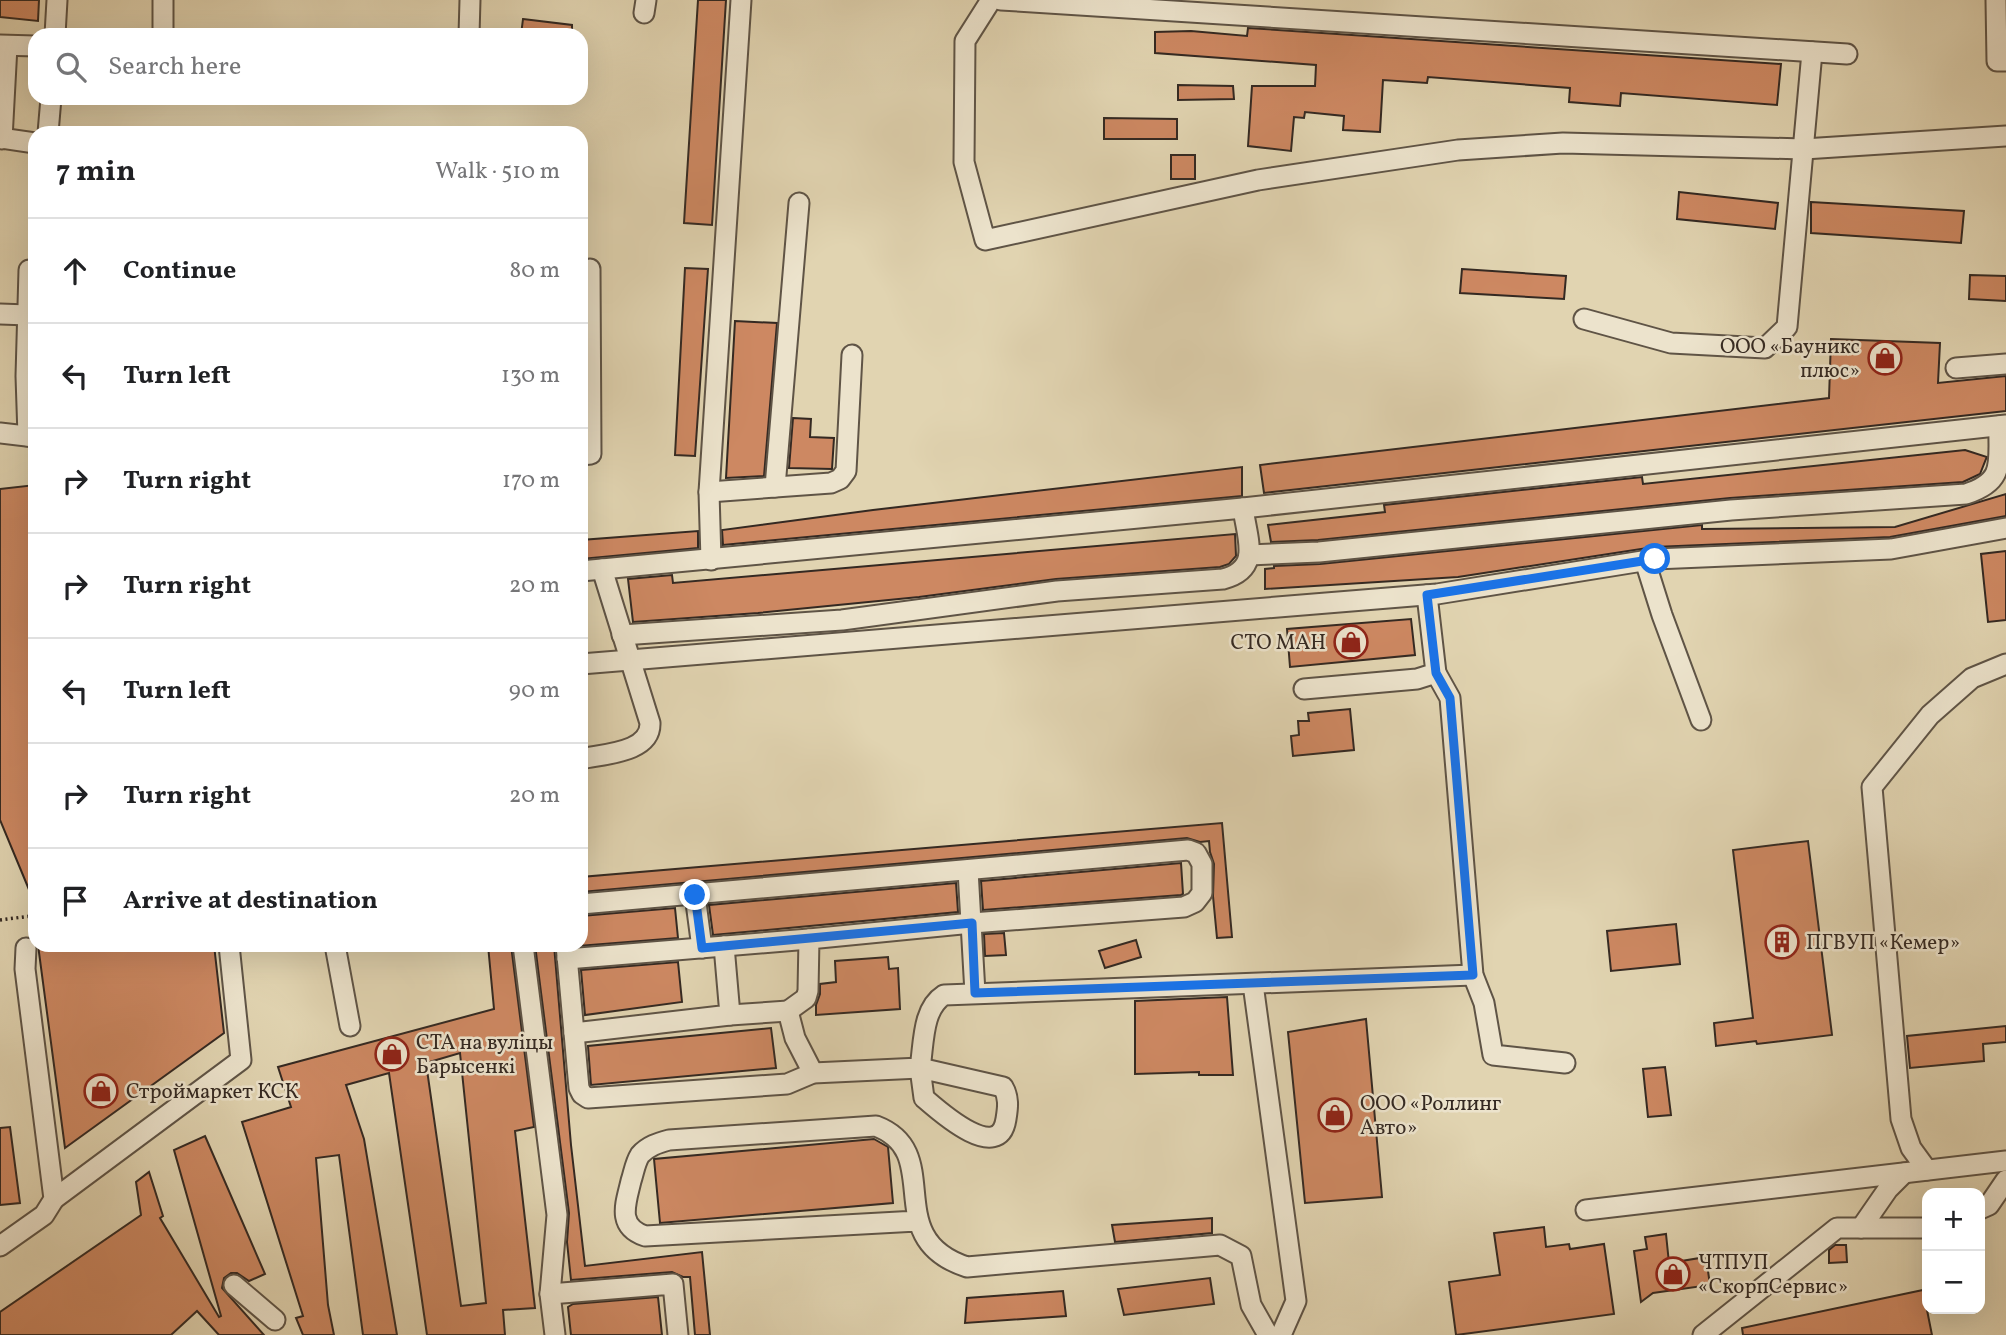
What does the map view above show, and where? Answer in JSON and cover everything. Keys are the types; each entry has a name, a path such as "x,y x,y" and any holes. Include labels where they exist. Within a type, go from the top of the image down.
{"street":[{"path":"55,28 57,0"},
{"path":"163,0 163,28"},
{"path":"469,28 470,0"},
{"path":"711,559 709,492 741,0"},
{"path":"991,0 965,41 964,162 985,240 1258,180 1458,150 1563,143 1804,149 2006,136"},
{"path":"1001,0 1847,54"},
{"path":"1996,0 1997,61 2006,61"},
{"path":"28,46 4,46 1,139 28,142"},
{"path":"1584,319 1671,343 1765,348 1787,327 1812,52"},
{"path":"49,126 50,105"},
{"path":"775,487 799,203"},
{"path":"588,454 591,454 590,269"},
{"path":"0,314 28,315"},
{"path":"709,492 831,483 840,479 846,471 852,355"},
{"path":"1956,368 2006,364"},
{"path":"588,570 1243,508 2002,425 1994,481 1985,488 1966,494 1731,510 1319,552 1249,555"},
{"path":"0,433 28,436"},
{"path":"622,635 842,620 1057,591 1223,579 1243,571 1249,555 1243,508"},
{"path":"588,663 1427,595 1645,561 1891,549 2006,528"},
{"path":"1645,561 1701,720"},
{"path":"588,757 635,746 645,741 650,732 650,723 602,569"},
{"path":"1427,595 1436,673 1450,698 1473,975 1484,1003 1493,1055 1565,1063"},
{"path":"1927,1170 1911,1148 1901,1119 1872,788 1930,715 1972,678 2006,664"},
{"path":"1304,689 1417,679 1436,673"},
{"path":"588,903 1188,850 1196,853 1202,864 1202,893 1184,907 702,948 588,951"},
{"path":"968,870 975,993"},
{"path":"695,895 702,948"},
{"path":"574,1033 730,1014 788,1011 806,998 809,939"},
{"path":"724,946 730,1014"},
{"path":"26,948 25,969 54,1199"},
{"path":"0,1246 44,1216 54,1199 241,1060 230,952"},
{"path":"336,952 350,1026"},
{"path":"524,952 557,1215 550,1294 555,1335"},
{"path":"566,952 579,1088 588,1098 787,1084 813,1073 920,1068 1003,1087 1007,1093 1008,1106 1005,1127 997,1135 986,1137 972,1133 946,1117 923,1098 920,1068 929,1009 935,1000 944,995 1473,975"},
{"path":"1253,984 1296,1301 1281,1335"},
{"path":"788,1011 795,1038 813,1073"},
{"path":"917,1221 645,1236 635,1233 626,1222 625,1209 636,1161 651,1145 668,1140 876,1126 891,1131 910,1155 917,1221 929,1242 947,1260 967,1266 1220,1245 1241,1256 1251,1305 1268,1335"},
{"path":"1586,1210 2006,1161"},
{"path":"1861,1228 1888,1189 1904,1172"},
{"path":"1985,1207 2006,1180"},
{"path":"1703,1335 1837,1228 1922,1228"},
{"path":"550,1294 673,1284 678,1335"},
{"path":"234,1285 275,1320"}],"path":[{"path":"0,920 28,916"}],"building":[{"path":"0,0 39,0 38,21 0,17"},
{"path":"698,0 726,0 712,225 684,223"},
{"path":"523,19 572,25 572,28 522,28"},
{"path":"1248,28 1781,64 1777,105 1621,93 1620,106 1569,102 1570,88 1428,77 1427,83 1383,80 1380,132 1343,130 1344,116 1305,112 1304,118 1294,117 1291,151 1248,146 1252,86 1315,86 1316,65 1155,53 1155,32 1191,31 1247,36"},
{"path":"1178,85 1233,86 1234,99 1178,100"},
{"path":"1104,118 1177,119 1177,139 1104,139"},
{"path":"1171,155 1195,155 1195,179 1171,179"},
{"path":"1679,192 1778,203 1775,229 1677,219"},
{"path":"1811,202 1964,211 1961,243 1811,233"},
{"path":"685,268 708,269 695,456 675,455"},
{"path":"1462,269 1566,276 1564,299 1460,293"},
{"path":"1970,275 2006,276 2006,301 1969,299"},
{"path":"735,321 777,323 764,476 726,478"},
{"path":"1831,339 1940,343 1938,383 2006,376 2006,411 1264,493 1260,465 1829,398"},
{"path":"793,418 811,419 810,437 834,438 832,469 789,468"},
{"path":"1965,450 1987,457 1980,474 1963,482 1730,498 1318,540 1271,542 1268,525 1385,512 1384,505 1642,477 1643,484"},
{"path":"1242,467 1242,496 723,545 722,530"},
{"path":"28,486 28,887 0,820 0,489"},
{"path":"2006,494 2006,516 1890,537 1654,547 1458,577 1265,589 1265,569 1274,566 1320,564 1702,525 1702,529 1895,527"},
{"path":"698,531 698,548 588,558 588,539"},
{"path":"1235,534 1236,556 1229,564 1220,567 1056,579 919,597 758,613 633,622 628,579 672,575 673,583"},
{"path":"2006,551 2006,620 1988,622 1981,554"},
{"name":"СТО МАН","path":"1411,619 1415,655 1290,667 1287,629"},
{"path":"1350,709 1354,750 1293,756 1291,736 1299,735 1298,721 1309,721 1308,713"},
{"path":"1222,823 1232,937 1217,938 1213,896 1214,864 1209,841 1200,842 1187,838 588,891 588,876"},
{"name":"ПГВУП «Кемер»","path":"1808,841 1832,1035 1716,1046 1714,1023 1753,1018 1733,850"},
{"path":"1181,863 1181,895 983,910 981,881"},
{"path":"956,883 958,912 713,935 709,905"},
{"path":"675,908 678,938 588,945 588,915"},
{"path":"1676,924 1680,964 1611,971 1607,931"},
{"path":"1004,933 1006,955 985,956 984,934"},
{"path":"1136,940 1141,957 1105,968 1099,951"},
{"name":"Строймаркет КСК","path":"39,952 215,952 224,1033 65,1148"},
{"path":"489,952 512,952 534,1127 515,1131 535,1308 503,1310 505,1335 427,1335 389,1073 346,1085 364,1139 397,1335 363,1335 339,1155 316,1158 328,1305 334,1335 303,1335 296,1318 303,1316 242,1122 291,1107 278,1067 494,1009","holes":["460,1053 486,1303 461,1306 426,1063"]},
{"path":"536,952 555,952 571,1145 585,1266 702,1252 710,1335 695,1335 690,1277 672,1272 571,1280 567,1242 569,1213"},
{"path":"888,957 889,969 898,968 900,1009 816,1015 820,984 836,982 835,961"},
{"path":"678,962 682,1002 585,1015 581,970"},
{"path":"1227,997 1233,1075 1199,1075 1199,1072 1135,1074 1135,1001"},
{"name":"ООО «Роллинг Авто»","path":"1366,1019 1382,1197 1305,1203 1288,1032"},
{"path":"2006,1026 2006,1042 1983,1044 1984,1061 1910,1068 1907,1036"},
{"path":"771,1028 776,1068 591,1085 588,1046"},
{"path":"1665,1067 1671,1115 1648,1117 1643,1069"},
{"path":"10,1127 20,1203 0,1205 0,1128"},
{"path":"205,1136 265,1274 249,1281 237,1273 231,1273 224,1278 222,1288 264,1335 219,1335 197,1311 171,1335 0,1335 0,1312 141,1215 136,1182 149,1172 163,1216 160,1218 219,1317 221,1316 174,1150"},
{"path":"874,1139 888,1147 893,1203 660,1223 654,1159"},
{"path":"1212,1218 1212,1233 1115,1242 1112,1225"},
{"path":"1544,1227 1546,1247 1569,1244 1570,1249 1604,1244 1614,1314 1456,1335 1449,1282 1500,1275 1494,1233"},
{"name":"ЧТПУП «СкорпСервис»","path":"1666,1234 1669,1263 1706,1257 1710,1285 1653,1293 1641,1302 1634,1251 1647,1249 1645,1237"},
{"path":"1835,1245 1846,1245 1847,1262 1829,1263 1829,1250"},
{"path":"1210,1278 1214,1304 1124,1315 1118,1289"},
{"path":"1922,1290 1922,1314 1928,1314 1932,1335 1743,1335 1742,1328"},
{"path":"1063,1291 1066,1316 965,1323 967,1298"},
{"path":"658,1297 662,1335 571,1335 568,1307 573,1304"}],"place":[{"name":"ООО «Бауникс плюс»","path":"1885,358"},
{"name":"СТО МАН","path":"1351,642"},
{"name":"ПГВУП «Кемер»","path":"1782,942"},
{"name":"СТА на вуліцы Барысенкі","path":"392,1054"},
{"name":"Строймаркет КСК","path":"101,1091"},
{"name":"ООО «Роллинг Авто»","path":"1335,1115"},
{"name":"ЧТПУП «СкорпСервис»","path":"1673,1274"}],"route":[{"path":"695,895 702,948 972,923 975,993 1473,975 1450,698 1436,673 1427,595 1655,559"}]}
